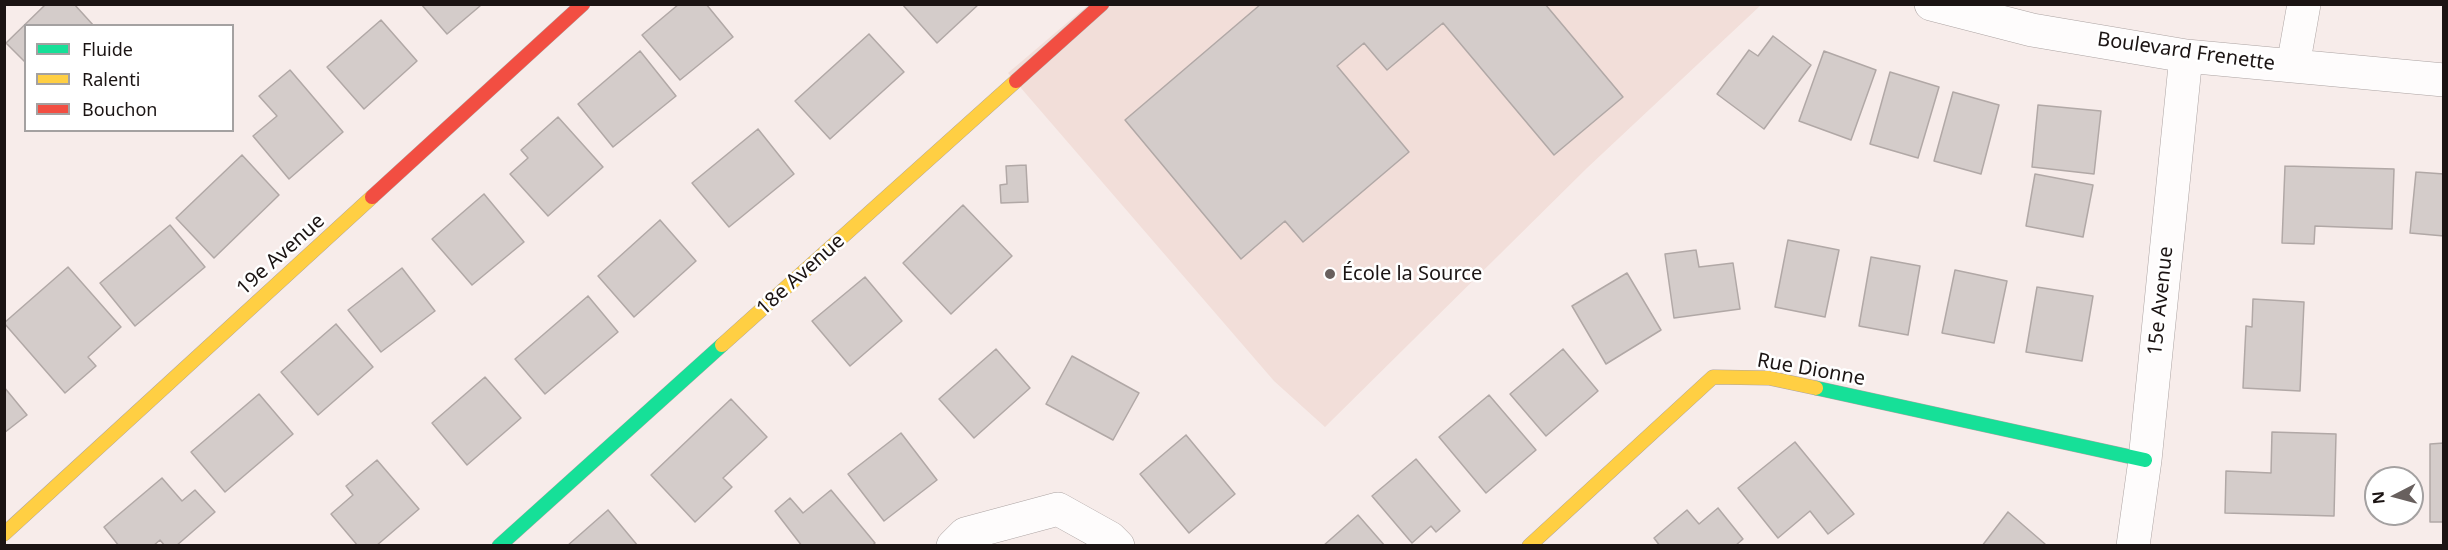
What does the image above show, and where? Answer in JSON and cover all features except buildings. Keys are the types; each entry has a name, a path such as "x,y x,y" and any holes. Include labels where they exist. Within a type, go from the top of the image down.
{"street":[{"name":"19e Avenue","path":"4,534 583,4"},
{"name":"18e Avenue","path":"499,546 1102,4"},
{"name":"Boulevard Frenette","path":"1931,4 2032,30 2186,56 2444,80"},
{"path":"2293,66 2304,4"},
{"name":"15e Avenue","path":"2133,546 2145,460 2186,56"},
{"name":"Rue Dionne","path":"1529,546 1713,377 1769,378 2145,460"},
{"path":"953,546 965,534 1058,509 1110,537 1118,546"}],"shaded area":[{"name":"École la Source","path":"1088,5 1761,5 1587,168 1325,427 1274,381 1008,73"}],"traffic: fast":[{"path":"499,546 722,345"},
{"path":"1816,388 2145,460"}],"traffic: slow":[{"path":"722,345 1016,81"},
{"path":"4,534 372,197"},
{"path":"1529,546 1713,377 1769,378 1816,388"}],"traffic: jam":[{"path":"372,197 583,4"},
{"path":"1016,81 1102,4"}],"place":[{"name":"École la Source","path":"1330,274"}]}
